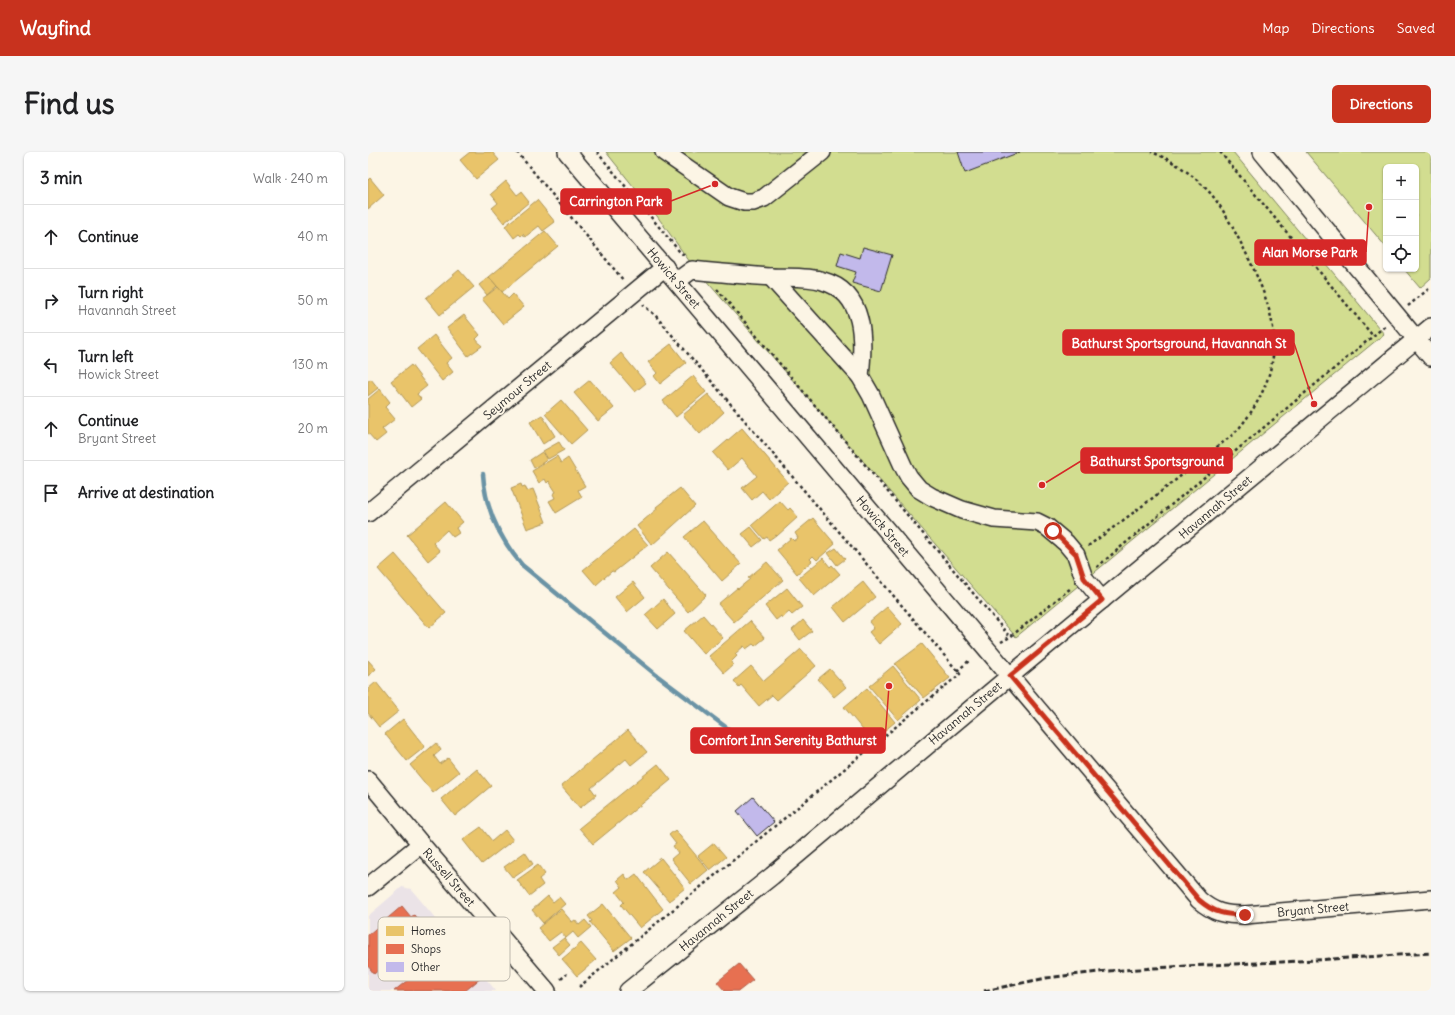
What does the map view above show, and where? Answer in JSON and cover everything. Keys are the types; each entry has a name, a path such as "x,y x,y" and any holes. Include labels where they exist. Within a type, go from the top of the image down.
{"street":[{"name":"Howick Street","path":"567,152 1199,900"},
{"path":"664,152 728,197 744,202 752,202 764,198 822,152"},
{"path":"1262,152 1431,357"},
{"name":"Seymour Street","path":"368,513 665,267"},
{"path":"677,281 692,270 771,277 809,278 823,280 836,286 855,308 860,323 862,336 860,376"},
{"path":"771,277 860,376 871,395 904,468 919,489 932,497 962,510 994,519 1037,522 1053,531 1076,554 1084,578 1102,600"},
{"name":"Havannah Street","path":"628,991 772,876 1010,676 1431,327"},
{"name":"Russell Street","path":"368,780 420,844 484,917"},
{"path":"368,887 420,844"},
{"name":"Bryant Street","path":"1199,900 1208,908 1219,913 1232,915 1431,899"},
{"name":"Russell Street","path":"510,947 548,991"}],"path":[{"path":"517,152 643,305 655,315 960,674 579,987"},
{"path":"597,152 679,251 703,271 1010,637"},
{"path":"1076,554 1170,486 1239,428 1258,401 1268,377 1274,347 1271,318 1267,305 1255,271 1233,228 1212,195 1188,172 1162,156 1151,152"},
{"path":"1220,152 1374,336"},
{"path":"997,643 1010,637 1084,578 1431,287"},
{"path":"957,671 970,660"},
{"path":"562,979 567,974"}],"shaded area":[{"path":"402,887 411,889 434,917 378,917 378,981 488,981 496,991 368,991 368,916"}],"green space":[{"path":"606,152 1233,152 1384,334 1016,637 690,262 657,216"},
{"path":"1306,152 1431,152 1431,278 1420,288 1407,272 1419,272 1419,164 1383,164 1383,243"}],"building: Homes":[{"path":"470,152 492,152 499,160 476,179 460,160"},
{"path":"370,178 384,195 368,209 368,180"},
{"path":"506,181 517,195 521,192 529,202 504,223 492,208 498,203 491,194"},
{"path":"537,200 555,222 543,231 539,226 525,237 523,234 521,236 519,234 514,238 505,226"},
{"path":"545,231 558,246 502,292 489,277"},
{"path":"459,270 474,287 440,315 426,298"},
{"path":"489,277 497,286 487,295 479,285"},
{"path":"498,287 508,299 513,294 524,307 503,324 482,299"},
{"path":"464,315 480,335 476,339 482,346 468,356 447,328"},
{"path":"434,335 452,358 446,363 453,372 442,381 417,349"},
{"path":"671,344 686,363 660,384 654,376 657,373 648,362"},
{"path":"621,353 646,383 635,392 610,363"},
{"path":"411,365 427,386 417,394 421,399 411,407 391,381"},
{"path":"693,376 706,392 676,417 663,401"},
{"path":"371,379 378,388 368,396 368,381"},
{"path":"590,380 614,408 598,421 574,393"},
{"path":"380,389 390,402 385,407 395,419 382,429 386,434 376,442 368,433 368,399"},
{"path":"708,394 724,412 700,434 683,415"},
{"path":"561,400 587,430 571,444 545,414"},
{"path":"542,415 555,436 543,444 530,422"},
{"path":"742,428 788,482 769,499 762,491 752,500 742,488 757,476 742,458 728,470 713,453"},
{"path":"559,442 564,450 548,459 543,451"},
{"path":"542,452 547,460 534,468 530,460"},
{"path":"557,456 561,463 568,458 585,486 578,490 582,497 556,513 549,501 555,498 553,494 556,492 549,481 547,483 545,479 539,483 532,471"},
{"path":"521,484 522,487 525,486 527,491 533,489 546,522 527,529 511,488"},
{"path":"680,488 695,506 652,545 637,526 657,509 656,507"},
{"path":"780,501 788,510 790,508 798,517 777,536 776,535 769,540 767,537 764,539 752,525"},
{"path":"446,502 463,522 456,528 459,533 453,537 447,530 433,543 440,551 428,561 407,535"},
{"path":"813,518 835,544 817,560 813,556 810,559 812,561 797,574 777,550 791,538 794,541 798,538 795,533"},
{"path":"703,521 741,564 722,581 684,537"},
{"path":"751,527 762,540 753,547 742,534"},
{"path":"634,529 648,545 614,572 612,571 596,585 583,570"},
{"path":"836,548 845,559 837,565 828,553"},
{"path":"668,552 706,595 688,612 650,568"},
{"path":"395,554 446,613 429,628 378,569"},
{"path":"823,558 830,567 832,565 840,574 814,596 799,578"},
{"path":"767,562 783,580 734,622 718,604 750,579 748,578"},
{"path":"633,582 645,597 627,612 615,597"},
{"path":"863,582 875,597 845,622 833,607"},
{"path":"787,588 802,607 792,615 789,612 782,618 781,616 776,620 765,606"},
{"path":"663,599 675,614 658,629 645,615"},
{"path":"887,607 902,624 879,644 869,632 874,628 869,622"},
{"path":"703,615 723,638 704,654 684,631"},
{"path":"803,620 812,631 800,640 792,630"},
{"path":"750,621 765,638 755,646 753,644 746,649 744,646 735,654 737,656 731,662 733,665 724,673 709,656"},
{"path":"922,644 950,678 924,698 895,664"},
{"path":"801,649 816,666 777,700 772,695 759,706 741,685 739,687 734,681 751,666 764,681"},
{"path":"368,660 376,669 368,676"},
{"path":"893,666 921,700 898,720 869,686"},
{"path":"830,669 846,687 834,697 818,679"},
{"path":"376,682 399,711 379,727 368,713 368,689"},
{"path":"867,688 895,722 872,741 844,707"},
{"path":"403,719 425,747 407,761 385,734"},
{"path":"628,730 647,752 631,765 626,759 591,788 596,795 580,808 561,786"},
{"path":"436,743 441,750 434,756 440,764 448,758 459,772 433,793 410,765"},
{"path":"658,764 671,780 593,844 579,828"},
{"path":"477,769 491,786 455,816 441,799"},
{"path":"481,827 492,841 505,830 513,840 482,864 463,840"},
{"path":"675,830 708,870 691,884 671,859 678,853 673,846 676,844 669,835"},
{"path":"714,843 726,857 710,870 698,856"},
{"path":"525,852 533,864 513,878 504,867"},
{"path":"661,858 685,888 669,901 644,872"},
{"path":"538,865 545,874 539,879 543,885 529,896 517,880"},
{"path":"624,874 628,880 636,874 663,909 640,928 621,905 624,902 616,892 622,887 617,880"},
{"path":"548,896 553,902 559,897 565,904 543,923 532,910"},
{"path":"603,904 631,938 614,951 590,922 592,921 588,916"},
{"path":"561,909 572,922 575,920 579,925 585,920 591,927 578,938 573,932 566,938 561,932 549,941 538,928"},
{"path":"564,938 570,945 559,955 552,947"},
{"path":"581,943 596,960 577,976 562,959"}],"building: Shops":[{"path":"402,906 411,917 389,917"},
{"path":"378,926 378,971 374,974 368,966 368,935"},
{"path":"739,964 753,980 739,991 725,991 717,982"},
{"path":"407,981 477,981 465,991 394,991"}],"building: Other":[{"path":"958,152 1020,152 965,173"},
{"path":"863,247 892,255 881,291 852,283 856,272 837,266 841,252 860,258"},
{"path":"753,797 774,822 757,836 737,811"}],"waterway":[{"path":"483,474 484,487 490,511 507,545 522,565 655,674 739,737"}],"railway":[{"path":"984,991 1046,978 1108,971 1431,953"}],"place":[{"name":"Carrington Park","path":"715,184"},
{"name":"Alan Morse Park","path":"1369,207"},
{"name":"Bathurst Sportsground, Havannah St","path":"1314,404"},
{"name":"Bathurst Sportsground","path":"1042,485"},
{"name":"Comfort Inn Serenity Bathurst","path":"889,686"}],"route":[{"path":"1053,531 1076,554 1084,578 1102,600 1010,676 1199,900 1208,908 1219,913 1245,915"}]}
